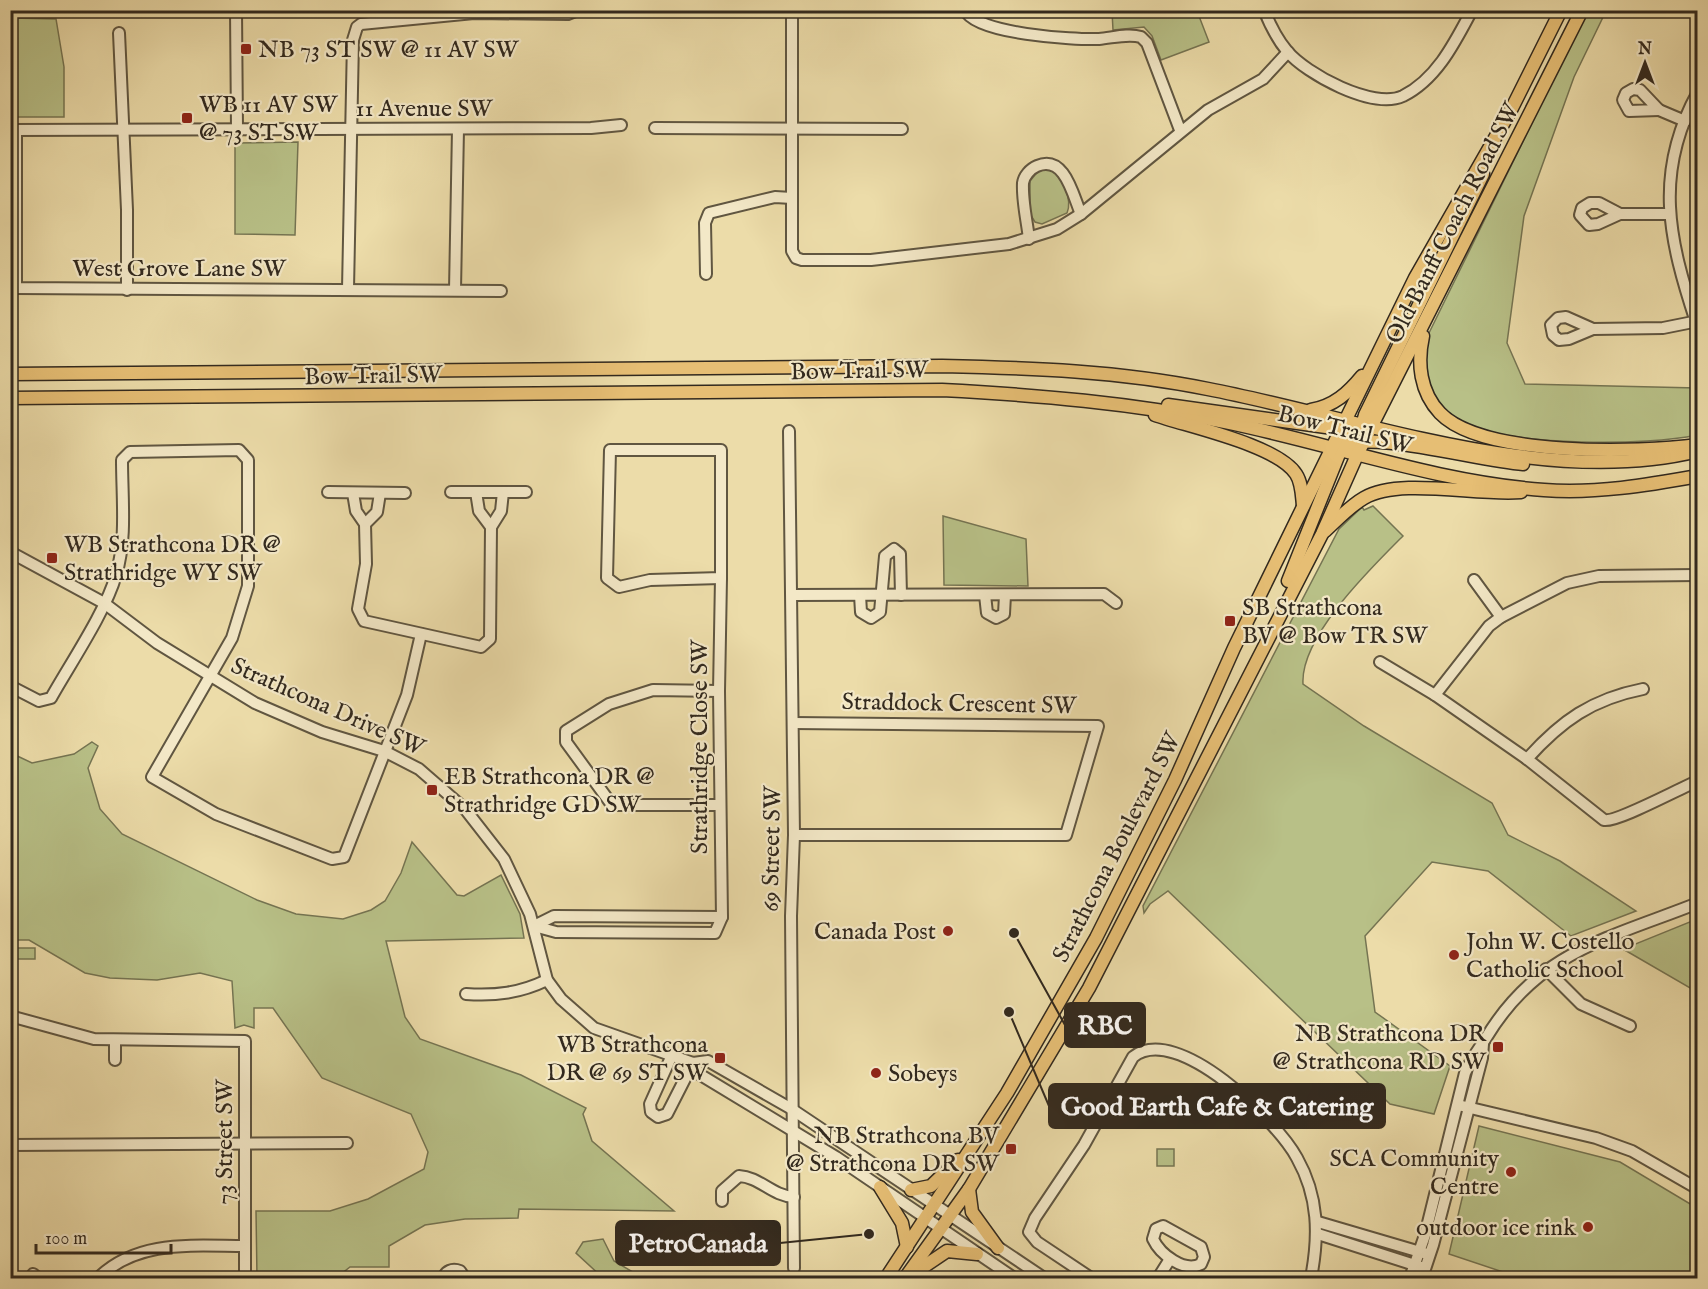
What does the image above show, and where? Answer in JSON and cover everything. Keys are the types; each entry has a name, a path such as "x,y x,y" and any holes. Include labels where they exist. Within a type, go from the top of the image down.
{"main road":[{"name":"Old Banff Coach Road SW","path":"1352,436 1373,363 1415,278 1511,110 1561,10"},
{"name":"Old Banff Coach Road SW","path":"1352,436 1428,315 1582,10"},
{"path":"1266,638 1352,436 1485,170 1511,110"},
{"path":"1428,315 1419,364 1422,379 1440,413 1463,428 1507,441 1558,448 1636,449 1698,445"},
{"path":"1305,411 1331,405 1348,393 1373,363"},
{"name":"Bow Trail SW","path":"10,374 942,366 1027,368 1135,376 1210,389 1305,411 1352,436 1462,479 1546,490 1628,487 1698,476"},
{"name":"Bow Trail SW","path":"10,398 942,390 1131,406 1228,423 1589,462 1664,457 1698,452"},
{"path":"1131,406 1176,404 1497,463 1540,466 1589,462"},
{"path":"1131,406 1281,458 1298,476 1303,506"},
{"name":"Strathcona Boulevard SW","path":"886,1278 935,1206 1036,1044 1117,896 1303,506 1352,436"},
{"name":"Strathcona Boulevard SW","path":"906,1278 948,1215 969,1189 1089,988 1266,638 1322,534 1352,436"},
{"path":"1322,534 1364,498 1393,489 1494,495 1546,490"},
{"path":"911,1190 931,1186 975,1142"},
{"path":"880,1187 902,1223 907,1247"},
{"path":"969,1189 972,1212 998,1248"},
{"path":"906,1278 947,1251 977,1254"}],"street":[{"path":"236,10 237,129"},
{"path":"348,289 353,40 357,27 361,24 429,14 568,14 578,10"},
{"path":"792,10 792,251 798,260 871,260 1009,244 1057,229 1081,214 1180,130 1208,110 1254,87 1288,52"},
{"path":"965,10 973,21 1030,35 1079,39 1141,37 1147,43 1180,130"},
{"path":"1264,10 1288,52 1322,79 1361,94 1391,99 1405,95 1438,67 1472,10"},
{"path":"118,33 121,129 127,210 127,290"},
{"path":"1593,329 1663,328 1697,322 1676,259 1669,214 1673,161 1684,120 1698,92"},
{"path":"1659,110 1684,120"},
{"name":"11 Avenue SW","path":"13,130 591,128 621,125"},
{"path":"655,128 902,129"},
{"path":"455,290 458,129"},
{"name":"West Grove Lane SW","path":"13,130 16,288 501,291"},
{"path":"1029,239 1023,182 1030,170 1038,165 1054,165 1063,171 1081,214"},
{"path":"706,274 705,223 709,213 775,197 792,198"},
{"path":"1620,214 1669,214"},
{"name":"69 Street SW","path":"789,431 794,723 790,1108 794,1132 794,1268"},
{"path":"10,686 39,701 51,698 104,603 116,577 120,556 122,460 125,454 130,452 239,450 248,460 248,586 232,638 152,777 216,814 332,859 344,857 407,695 421,634"},
{"name":"Strathridge Close SW","path":"721,578 650,580 619,587 608,578 610,450 722,450 721,578 719,691 722,917"},
{"path":"328,492 405,493"},
{"path":"451,492 526,492"},
{"path":"476,492 479,511 491,527"},
{"path":"353,493 356,511 366,524 366,564 358,609 364,621 481,647 490,639 491,527 501,510 503,492"},
{"path":"366,524 377,512 380,493"},
{"path":"860,595 861,612 871,618 880,612 885,556 894,549 900,554 902,595"},
{"name":"Strathcona Drive SW","path":"10,552 104,603 157,643 255,703 322,732 384,751 419,769 444,788 488,835 516,882 534,926 537,950 547,980 561,999 594,1028 693,1063 708,1061 790,1108 1044,1278"},
{"path":"1435,695 1477,639 1501,617 1567,584 1588,578 1698,575"},
{"path":"1474,580 1501,617"},
{"path":"792,595 1104,594 1116,603"},
{"path":"985,595 987,613 996,618 1004,614 1005,595"},
{"path":"1380,662 1435,695 1527,759 1604,820 1610,822 1698,781"},
{"path":"1527,759 1558,726 1590,705 1621,693 1643,689"},
{"path":"719,691 653,690 609,704 567,731 566,742 612,805 719,805"},
{"name":"Straddock Crescent SW","path":"794,723 1098,726 1066,834 794,834"},
{"path":"1424,1274 1425,1253 1463,1106 1482,1059 1483,1043 1516,995 1546,969 1578,951 1698,903"},
{"path":"554,915 722,917 715,933 556,932 534,926 554,915"},
{"path":"1546,969 1581,1004 1630,1026"},
{"path":"466,994 496,996 524,991 547,980"},
{"path":"10,1016 94,1040 115,1041 115,1060"},
{"name":"73 Street SW","path":"115,1041 245,1041 245,1278"},
{"path":"1091,1278 1036,1242 1029,1232 1084,1145 1133,1057 1142,1049 1174,1054 1206,1067 1275,1127 1298,1158 1312,1195 1318,1222 1311,1278"},
{"path":"672,1055 650,1104 651,1112 658,1117 667,1114 693,1063"},
{"name":"Strathcona Drive SW","path":"693,1063 699,1074 880,1187 1014,1278"},
{"path":"1463,1106 1596,1138 1632,1151 1698,1189"},
{"path":"10,1145 347,1143"},
{"path":"722,1201 722,1191 739,1176 750,1177 782,1196 794,1197"},
{"path":"1318,1222 1425,1253"},
{"path":"1159,1227 1167,1227 1178,1233 1201,1247 1204,1253 1203,1261 1194,1267 1170,1259 1153,1239 1154,1232 1159,1227"},
{"path":"1318,1234 1415,1265 1424,1274"},
{"path":"98,1278 126,1258 147,1250 245,1246"},
{"path":"1410,1278 1415,1265 1425,1253"},
{"path":"1158,1278 1170,1259"},
{"path":"443,1278 453,1269 460,1271 465,1278"}],"green space":[{"path":"1112,11 1197,11 1209,42 1161,60 1152,36 1144,27 1113,30"},
{"path":"1587,11 1606,11 1574,77 1524,216 1507,343 1525,384 1697,388 1697,435 1675,439 1614,442 1515,437 1463,422 1437,403 1428,388 1425,350 1429,333"},
{"path":"11,18 56,19 64,67 64,117 11,117"},
{"path":"298,142 295,235 235,234 235,143"},
{"path":"1040,169 1051,169 1055,173 1069,201 1067,213 1042,224 1035,222 1030,214 1030,181"},
{"path":"1373,506 1403,536 1357,584 1325,625 1305,665 1303,684 1364,726 1492,803 1508,835 1560,861 1636,911 1571,936 1488,871 1432,862 1365,936 1375,1012 1450,1066 1434,1114 1390,1104 1168,891 1150,904 1144,913 1143,906 1339,529 1362,507 1364,510"},
{"path":"943,516 1026,539 1028,586 944,585"},
{"path":"92,742 98,746 88,768 100,809 122,834 257,900 296,914 343,919 371,910 385,901 401,873 412,842 457,895 464,896 501,875 520,914 524,938 386,941 405,1017 420,1039 521,1075 586,1108 583,1114 592,1141 674,1211 519,1209 518,1218 465,1219 425,1225 389,1246 389,1267 350,1267 336,1278 257,1278 256,1211 330,1211 368,1199 424,1169 428,1152 411,1114 322,1078 273,1008 254,1008 254,1028 244,1025 235,1028 232,981 200,973 157,980 110,978 85,973 29,940 11,940 11,753 32,763 74,754"},
{"path":"1697,919 1697,992 1623,949"},
{"path":"13,948 35,948 35,959 13,959"},
{"path":"1479,1126 1620,1162 1697,1208 1697,1278 1521,1278 1449,1254"},
{"path":"1157,1149 1174,1149 1174,1166 1157,1166"},
{"path":"603,1239 614,1261 643,1278 603,1278 576,1253 583,1242"}],"place":[{"name":"NB 73 ST SW @ 11 AV SW","path":"246,49"},
{"name":"WB 11 AV SW @ 73 ST SW","path":"187,118"},
{"name":"WB Strathcona DR @ Strathridge WY SW","path":"52,558"},
{"name":"SB Strathcona BV @ Bow TR SW","path":"1230,621"},
{"name":"EB Strathcona DR @ Strathridge GD SW","path":"432,790"},
{"name":"Canada Post","path":"948,931"},
{"name":"RBC","path":"1014,933"},
{"name":"John W. Costello Catholic School","path":"1454,955"},
{"name":"Good Earth Cafe & Catering","path":"1009,1012"},
{"name":"NB Strathcona DR @ Strathcona RD SW","path":"1498,1047"},
{"name":"WB Strathcona DR @ 69 ST SW","path":"720,1058"},
{"name":"Sobeys","path":"876,1073"},
{"name":"NB Strathcona BV @ Strathcona DR SW","path":"1011,1149"},
{"name":"SCA Community Centre","path":"1511,1172"},
{"name":"outdoor ice rink","path":"1588,1227"},
{"name":"PetroCanada","path":"869,1234"}]}
